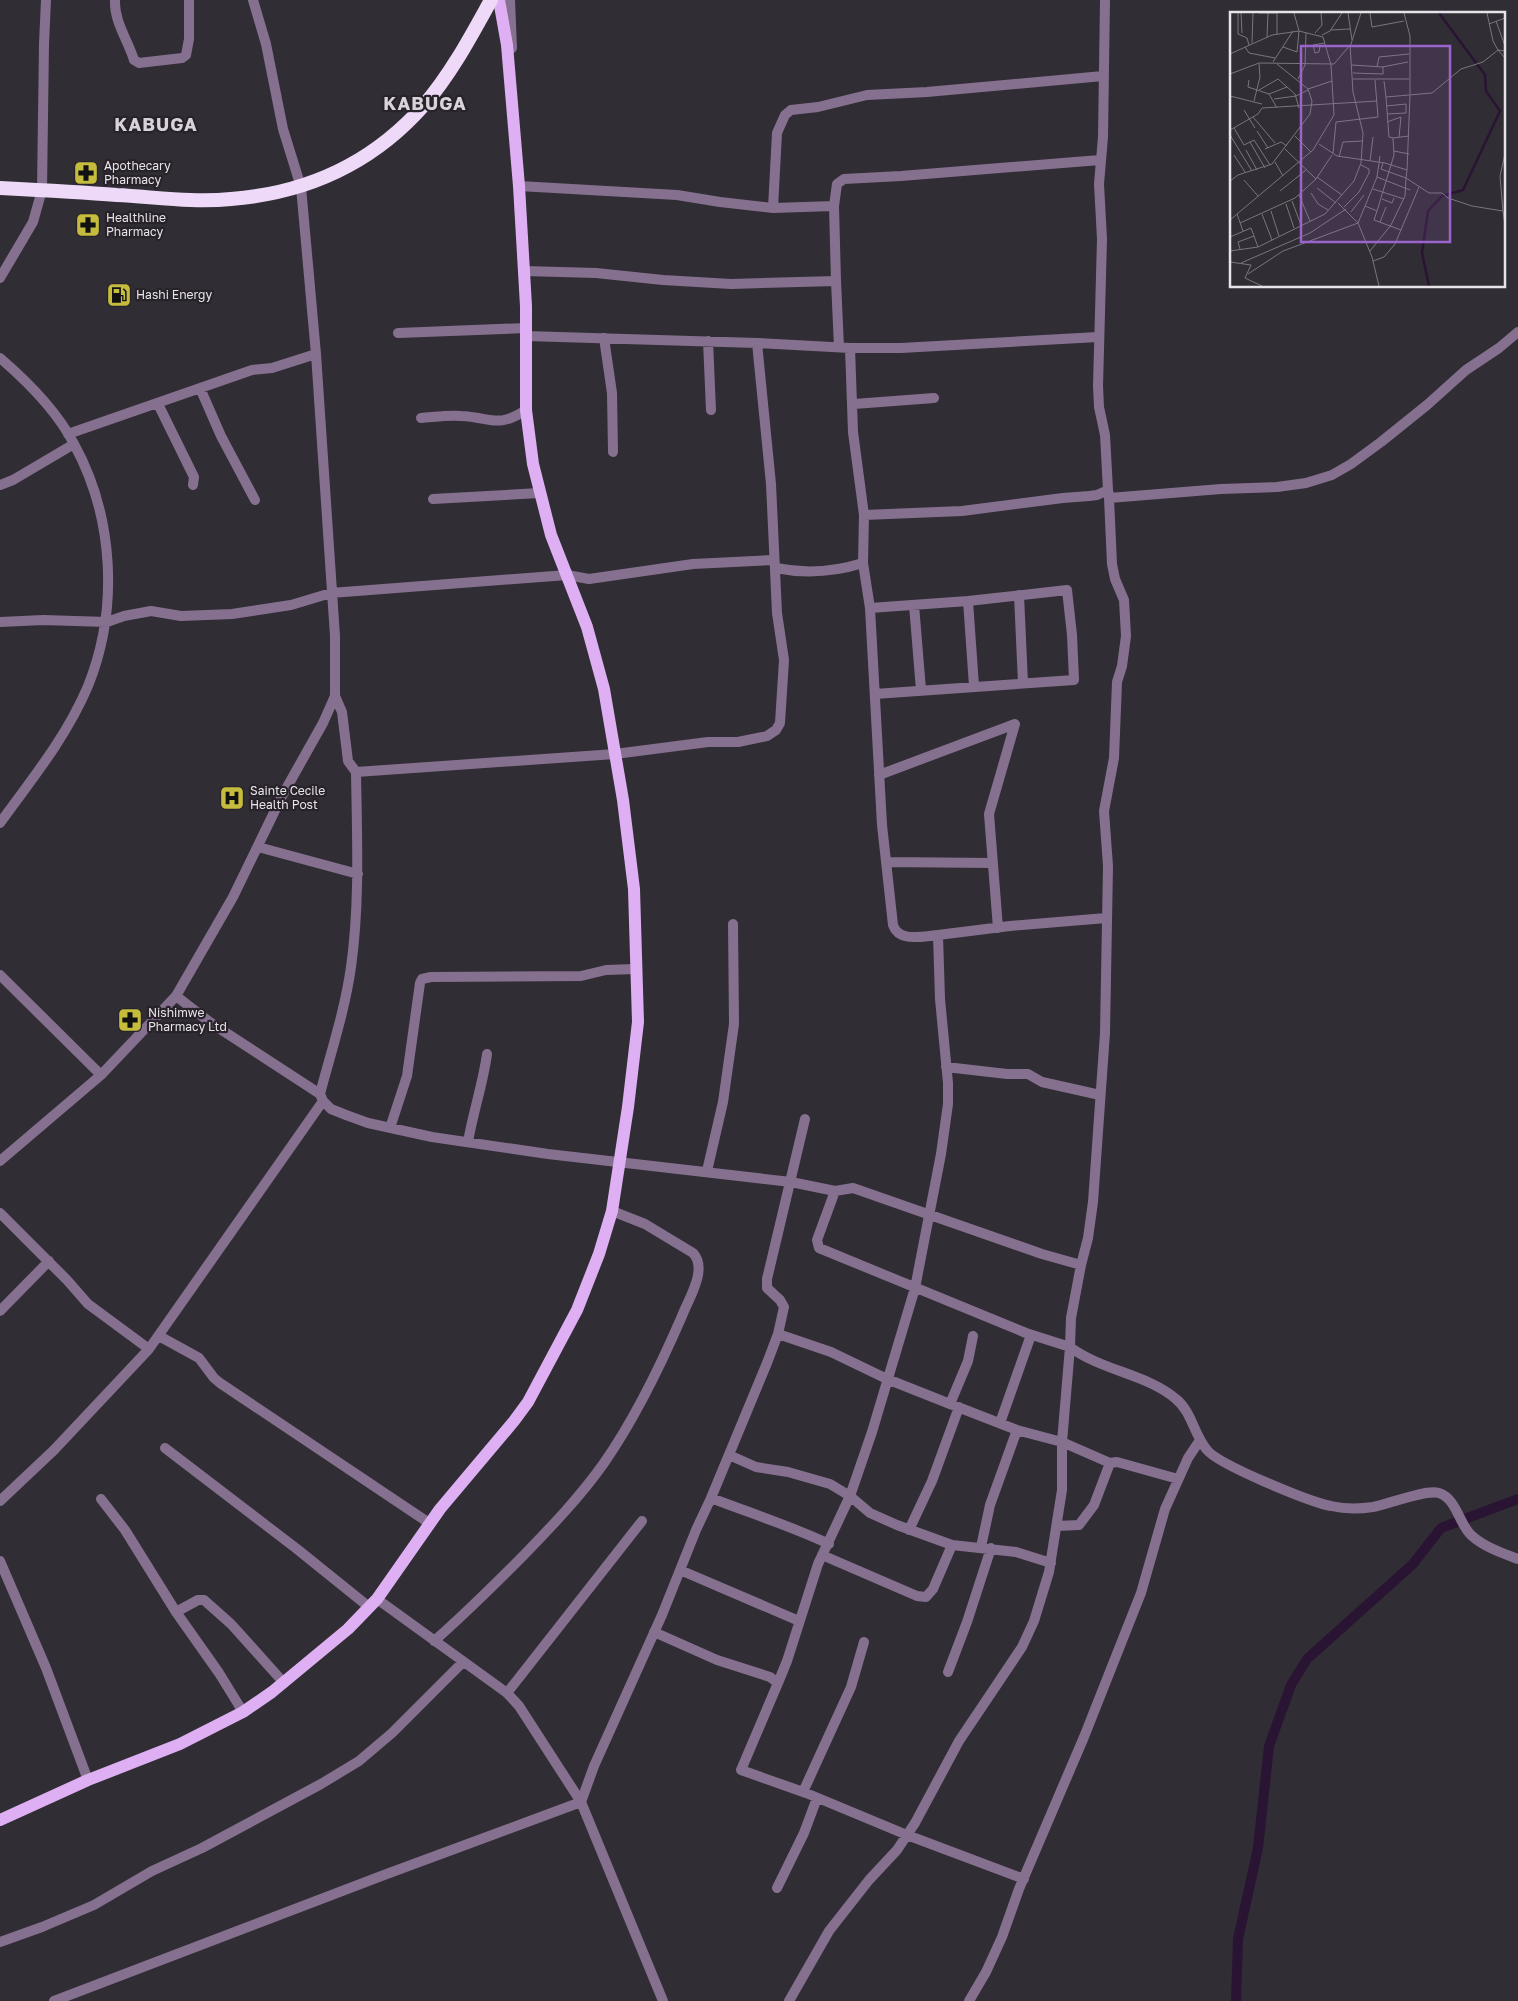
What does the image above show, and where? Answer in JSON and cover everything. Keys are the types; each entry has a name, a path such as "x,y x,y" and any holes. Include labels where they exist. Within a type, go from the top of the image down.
{"highway":[{"path":"0,188 184,200 230,200 267,195 301,187 330,176 365,156 406,123 425,104 468,42 491,0"}],"main road":[{"path":"0,1820 88,1780 180,1744 243,1712 284,1683 348,1629 373,1603 429,1524 514,1421 532,1394 577,1310 599,1254 612,1212 636,1039 638,1005 635,969 633,881 623,800 604,689 587,627 551,535 533,464 526,410 524,271 516,156 508,60 499,0"}],"street":[{"path":"0,278 34,222 42,190 46,0"},
{"path":"115,0 121,30 134,60 140,63 182,58 186,55 189,39 189,0"},
{"path":"0,1501 54,1450 148,1349 321,1097 351,967 358,874 356,772 348,761 342,712 335,696 335,636 316,354 301,187 283,129 266,44 253,0"},
{"path":"510,0 516,156"},
{"path":"789,2001 829,1931 869,1880 897,1850 974,1716 1022,1647 1034,1621 1051,1563 1057,1526 1062,1490 1062,1442 1071,1318 1088,1238 1093,1202 1107,995 1106,918 1108,866 1104,811 1114,758 1117,682 1122,666 1126,636 1124,600 1115,580 1112,564 1105,435 1099,400 1098,337 1102,239 1099,184 1104,122 1105,0"},
{"path":"773,208 778,133 785,115 791,110 818,107 868,95 927,92 1103,76"},
{"path":"839,347 834,206 837,184 844,179 1100,160"},
{"path":"518,186 668,194 773,208 834,206"},
{"path":"524,271 596,273 663,280 731,284 836,281"},
{"path":"398,332 526,332 604,338 850,348 901,348 1098,337"},
{"path":"864,515 962,511 1108,494 1277,487 1306,483 1332,474 1351,464 1428,405 1466,370 1499,348 1518,332"},
{"path":"604,338 612,392 613,452"},
{"path":"708,341 711,410"},
{"path":"356,772 615,754 708,742 738,742 755,740 767,736 776,730 780,723 782,708 784,660 777,613 771,484 757,343"},
{"path":"850,348 854,404 853,432 864,515 863,563 870,608 882,825 895,931 902,936 938,935 1106,918"},
{"path":"68,434 252,370 272,368 316,354"},
{"path":"0,358 39,396 74,444 93,489 102,519 108,592 107,622 96,661 76,712 41,766 0,823"},
{"path":"200,388 221,436 255,500"},
{"path":"854,404 934,398"},
{"path":"158,404 194,478 193,485"},
{"path":"422,418 462,416 497,422 513,418 526,410"},
{"path":"0,485 74,444"},
{"path":"433,499 539,493"},
{"path":"0,622 43,620 107,622 124,616 151,611 182,616 232,614 291,605 331,593 567,575 589,579 693,564 775,564 816,572 847,568 863,563"},
{"path":"870,608 968,601 1067,590 1072,635 1074,680 875,694"},
{"path":"1018,595 1023,683"},
{"path":"968,601 974,686"},
{"path":"914,605 921,690"},
{"path":"0,1161 100,1075 176,996 233,897 286,788 323,723 335,696"},
{"path":"879,774 1015,724 989,814 998,928"},
{"path":"258,847 358,874"},
{"path":"888,862 992,863"},
{"path":"708,1171 723,1102 734,1024 733,924"},
{"path":"938,935 940,999 948,1094 945,1127 915,1288 872,1432 850,1496 829,1544 822,1555 799,1620 788,1661 741,1770 803,1792 906,1835 1024,1879"},
{"path":"390,1128 407,1076 422,979 431,977 581,976 606,970 635,969"},
{"path":"0,975 100,1075"},
{"path":"176,996 211,1023 321,1097 331,1109 346,1116 432,1137 548,1154 708,1171 791,1182 835,1191 853,1188 1042,1254 1081,1264"},
{"path":"468,1142 472,1116 484,1079 487,1054"},
{"path":"946,1068 1006,1074 1028,1074 1042,1082 1100,1095"},
{"path":"54,2001 384,1875 582,1802 598,1759 711,1498 778,1334 784,1307 780,1300 766,1288 767,1279 805,1119"},
{"path":"835,1191 817,1240 818,1248 1031,1335 1070,1347 1094,1362 1137,1378 1176,1399 1185,1409 1200,1440 1212,1456 1234,1467 1307,1499 1331,1506 1372,1507 1438,1493 1446,1497 1455,1508 1466,1529 1482,1542 1518,1559"},
{"path":"434,1641 465,1614 549,1530 605,1461 651,1384 691,1292 699,1269 698,1258 693,1253 645,1224 612,1212"},
{"path":"0,1213 49,1261 88,1304 148,1349"},
{"path":"0,1311 49,1261"},
{"path":"778,1334 831,1352 888,1380 1000,1424 1062,1442 1110,1463 1117,1462 1178,1479"},
{"path":"1000,1424 1031,1335"},
{"path":"158,1336 199,1358 220,1383 429,1524"},
{"path":"909,1530 935,1473 968,1361 973,1336"},
{"path":"948,1672 967,1622 986,1548 990,1504 1018,1430"},
{"path":"969,2001 986,1972 1002,1937 1141,1593 1163,1515 1178,1479 1200,1440"},
{"path":"165,1448 297,1549 373,1603 434,1641 507,1693 519,1706 582,1802 663,2001"},
{"path":"729,1455 756,1467 788,1472 830,1484 850,1496 870,1513 909,1530 952,1545 1016,1552 1051,1563"},
{"path":"1057,1526 1079,1525 1088,1514 1110,1463"},
{"path":"711,1498 760,1518 799,1530 829,1544"},
{"path":"101,1499 125,1530 176,1612 219,1673 243,1712"},
{"path":"507,1693 642,1521"},
{"path":"822,1555 917,1596 926,1597 933,1590 952,1545"},
{"path":"0,1561 46,1668 88,1780"},
{"path":"680,1570 799,1620"},
{"path":"176,1612 198,1600 204,1600 231,1624 284,1683"},
{"path":"654,1632 718,1660 770,1677 778,1683"},
{"path":"803,1792 851,1687 864,1642"},
{"path":"0,1942 94,1905 152,1871 202,1848 321,1784 358,1761 392,1732 463,1662"},
{"path":"777,1888 804,1833 817,1798"}],"waterway":[{"path":"1236,2001 1238,1939 1258,1848 1269,1746 1291,1685 1307,1659 1413,1564 1441,1528 1518,1499"}],"place":[{"name":"Apothecary Pharmacy","path":"86,173"},
{"name":"Healthline Pharmacy","path":"88,225"},
{"name":"Hashi Energy","path":"119,295"},
{"name":"Sainte Cecile Health Post","path":"232,798"},
{"name":"Nishimwe Pharmacy Ltd","path":"130,1020"}],"district":[{"name":"KABUGA","path":"425,104"},
{"name":"KABUGA","path":"156,125"}]}
